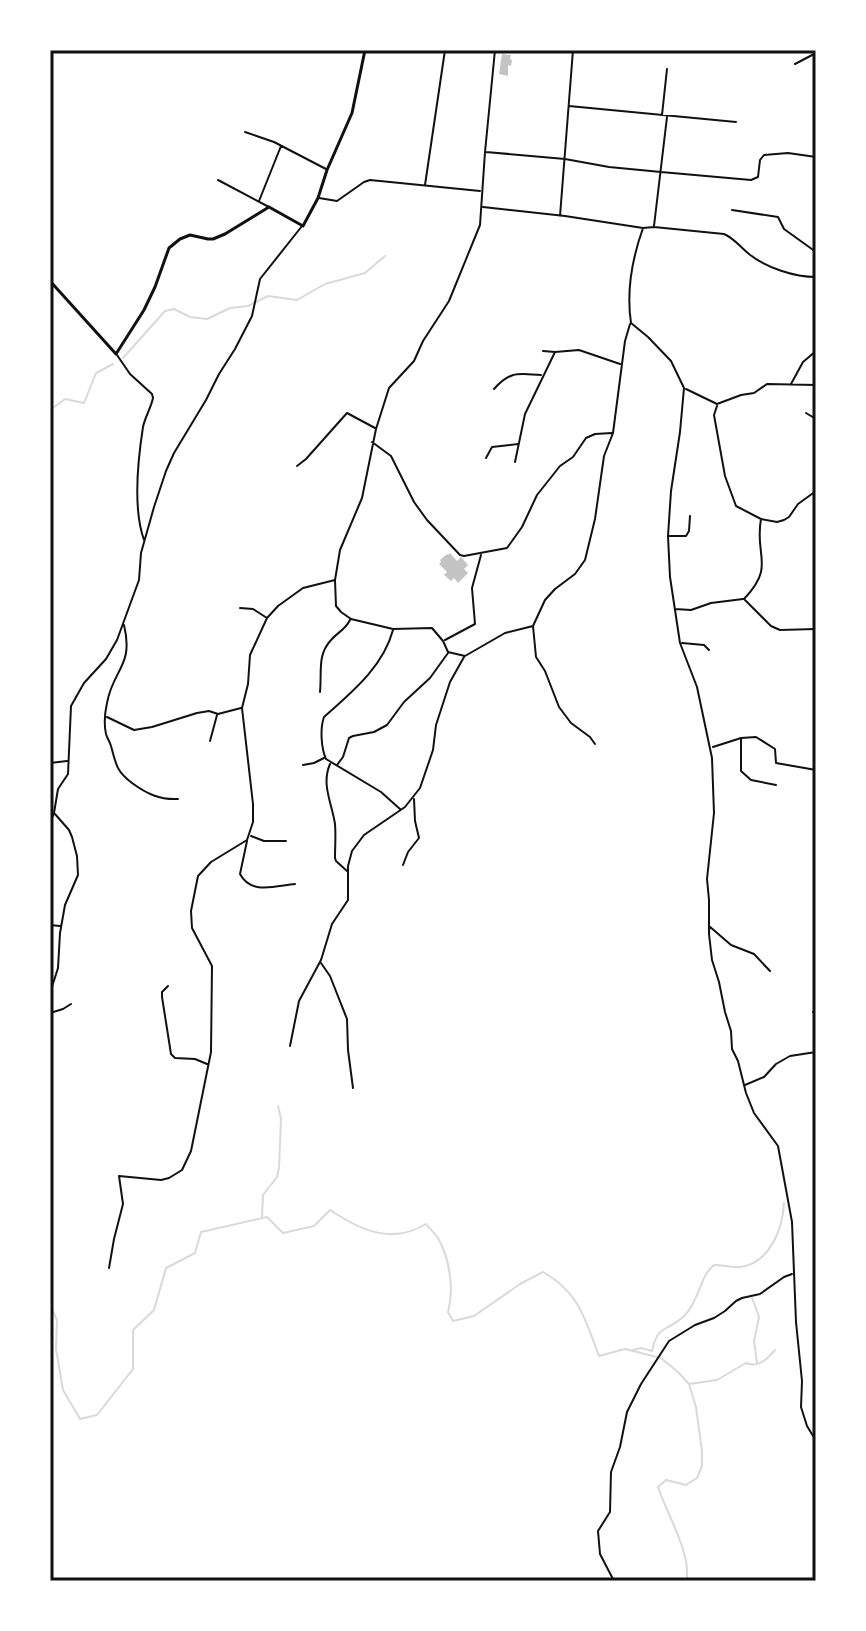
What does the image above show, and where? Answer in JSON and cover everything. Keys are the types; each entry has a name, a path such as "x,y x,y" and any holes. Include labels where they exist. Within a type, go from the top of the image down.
{"street":[{"path":"50,823 58,789 68,774 72,701 112,651 140,577 144,541 174,453 252,316 262,277 303,226 318,198 352,113 365,50"},
{"path":"425,186 445,50"},
{"path":"448,652 443,641 429,627 393,629 351,619 336,606 335,580 340,550 362,498 372,442 390,386 414,361 454,291 480,225 495,50"},
{"path":"560,216 573,50"},
{"path":"795,64 816,53"},
{"path":"662,116 667,69"},
{"path":"569,106 736,122"},
{"path":"654,227 667,116"},
{"path":"245,132 281,146 327,170"},
{"path":"259,201 281,146"},
{"path":"485,152 754,180 758,177 760,160 764,155 788,153 816,157"},
{"path":"218,180 303,226"},
{"path":"318,198 334,202 341,200 370,180 482,191"},
{"path":"116,354 144,310 169,248 190,235 213,239 269,207"},
{"path":"482,207 643,228 727,234 751,256 772,267 816,277"},
{"path":"732,210 778,217 784,229 816,252"},
{"path":"595,744 571,723 559,707 536,657 533,626 545,600 575,574 585,560 595,519 604,456 613,433 621,365 631,323 628,303 632,269 643,228"},
{"path":"50,281 116,354 130,374 152,394 143,427 140,460 139,525 144,541"},
{"path":"631,323 671,361 684,388 668,536 670,577 680,643 697,687 711,748 714,818 707,879 712,960 731,1031 732,1049 744,1085 754,1113 774,1139 780,1153 782,1177 791,1206 801,1407 816,1441"},
{"path":"543,351 579,350 621,365"},
{"path":"790,385 803,362 816,351"},
{"path":"515,462 525,414 555,352"},
{"path":"494,389 514,374 543,375"},
{"path":"684,388 717,404 754,393 765,385 816,385"},
{"path":"717,404 715,422 728,489 736,506 761,519 777,522 789,517 798,504 816,491"},
{"path":"297,466 345,414 350,413 376,429"},
{"path":"806,413 816,419"},
{"path":"372,442 391,456 414,502 460,555 507,548 522,527 537,495 560,466 573,457 586,438 613,433"},
{"path":"486,458 492,447 518,444"},
{"path":"668,536 686,536 690,516"},
{"path":"675,609 691,610 711,603 744,599 762,573 761,519"},
{"path":"443,641 475,624 472,588 482,553"},
{"path":"295,884 256,888 245,883 240,874 253,822 242,708 250,657 267,618 299,589 335,580"},
{"path":"744,599 771,626 780,630 816,629"},
{"path":"240,608 253,609 267,618"},
{"path":"320,692 321,655 351,619"},
{"path":"123,624 128,644 126,656 110,692 105,716 113,760 127,779 153,796 166,800 178,799"},
{"path":"290,1046 299,1001 320,962 332,924 348,900 352,851 362,837 401,810 420,788 450,682 465,656 505,633 533,626"},
{"path":"393,629 385,652 376,665 323,719 325,757 330,763 381,792 401,810"},
{"path":"680,643 704,645 709,650"},
{"path":"448,652 465,656"},
{"path":"336,766 343,757 349,738 374,732 387,725 404,702 426,683 448,652"},
{"path":"105,716 134,730 197,713 209,711 218,714 242,708"},
{"path":"210,741 218,714"},
{"path":"711,748 741,738 756,737 775,749 776,763 816,770"},
{"path":"741,738 741,771 751,780 776,785"},
{"path":"303,765 325,757"},
{"path":"50,763 68,761"},
{"path":"330,763 327,790 334,820 335,858 348,871"},
{"path":"403,865 419,838 414,797"},
{"path":"50,993 58,968 66,902 77,879 78,869 69,830 54,813"},
{"path":"250,835 264,841 286,841"},
{"path":"109,1268 123,1210 119,1176 166,1179 182,1170 193,1142 212,1044 212,966 192,928 191,911 198,876 214,859 247,840"},
{"path":"50,925 61,926"},
{"path":"709,925 731,945 754,954 770,971"},
{"path":"320,962 330,976 347,1019 353,1088"},
{"path":"168,986 162,997 171,1054 175,1058 195,1059 208,1065"},
{"path":"50,1013 71,1004"},
{"path":"744,1085 764,1077 776,1064 790,1056 816,1052"},
{"path":"614,1581 600,1554 598,1531 610,1512 611,1472 627,1412 641,1384 669,1341 691,1327 714,1318 736,1301 760,1294 794,1273"}],"building":[{"path":"502,54 511,55 508,76 499,74"},
{"path":"450,553 457,561 461,557 468,565 464,569 468,573 458,583 444,575 447,572 439,564"}],"waterway":[{"path":"123,358 165,311 174,309 190,317 207,319 268,296 297,300 325,284 365,273 385,256"},
{"path":"50,410 65,399 84,403 96,373 113,364"},
{"path":"262,1217 263,1195 277,1177 279,1168 281,1119 278,1106"},
{"path":"633,1350 641,1348 652,1351 657,1336 690,1309 705,1276 714,1265 740,1267 759,1259 777,1234 784,1203"},
{"path":"50,1305 57,1320 56,1349 63,1390 80,1419 97,1415 133,1369 133,1330 154,1310 166,1268 195,1253 201,1232 267,1217 283,1233 314,1226 330,1210 365,1229 389,1234 413,1230 426,1224 438,1238 446,1257 451,1285 448,1312 453,1321 474,1316 543,1272 573,1298 585,1318 599,1356 625,1349 661,1358 689,1384 696,1407 702,1466 697,1478 686,1485 666,1480 658,1487 686,1560 686,1581"},
{"path":"752,1298 759,1317 754,1341 757,1363"},
{"path":"689,1384 717,1380 746,1363 759,1364 775,1350"}]}
